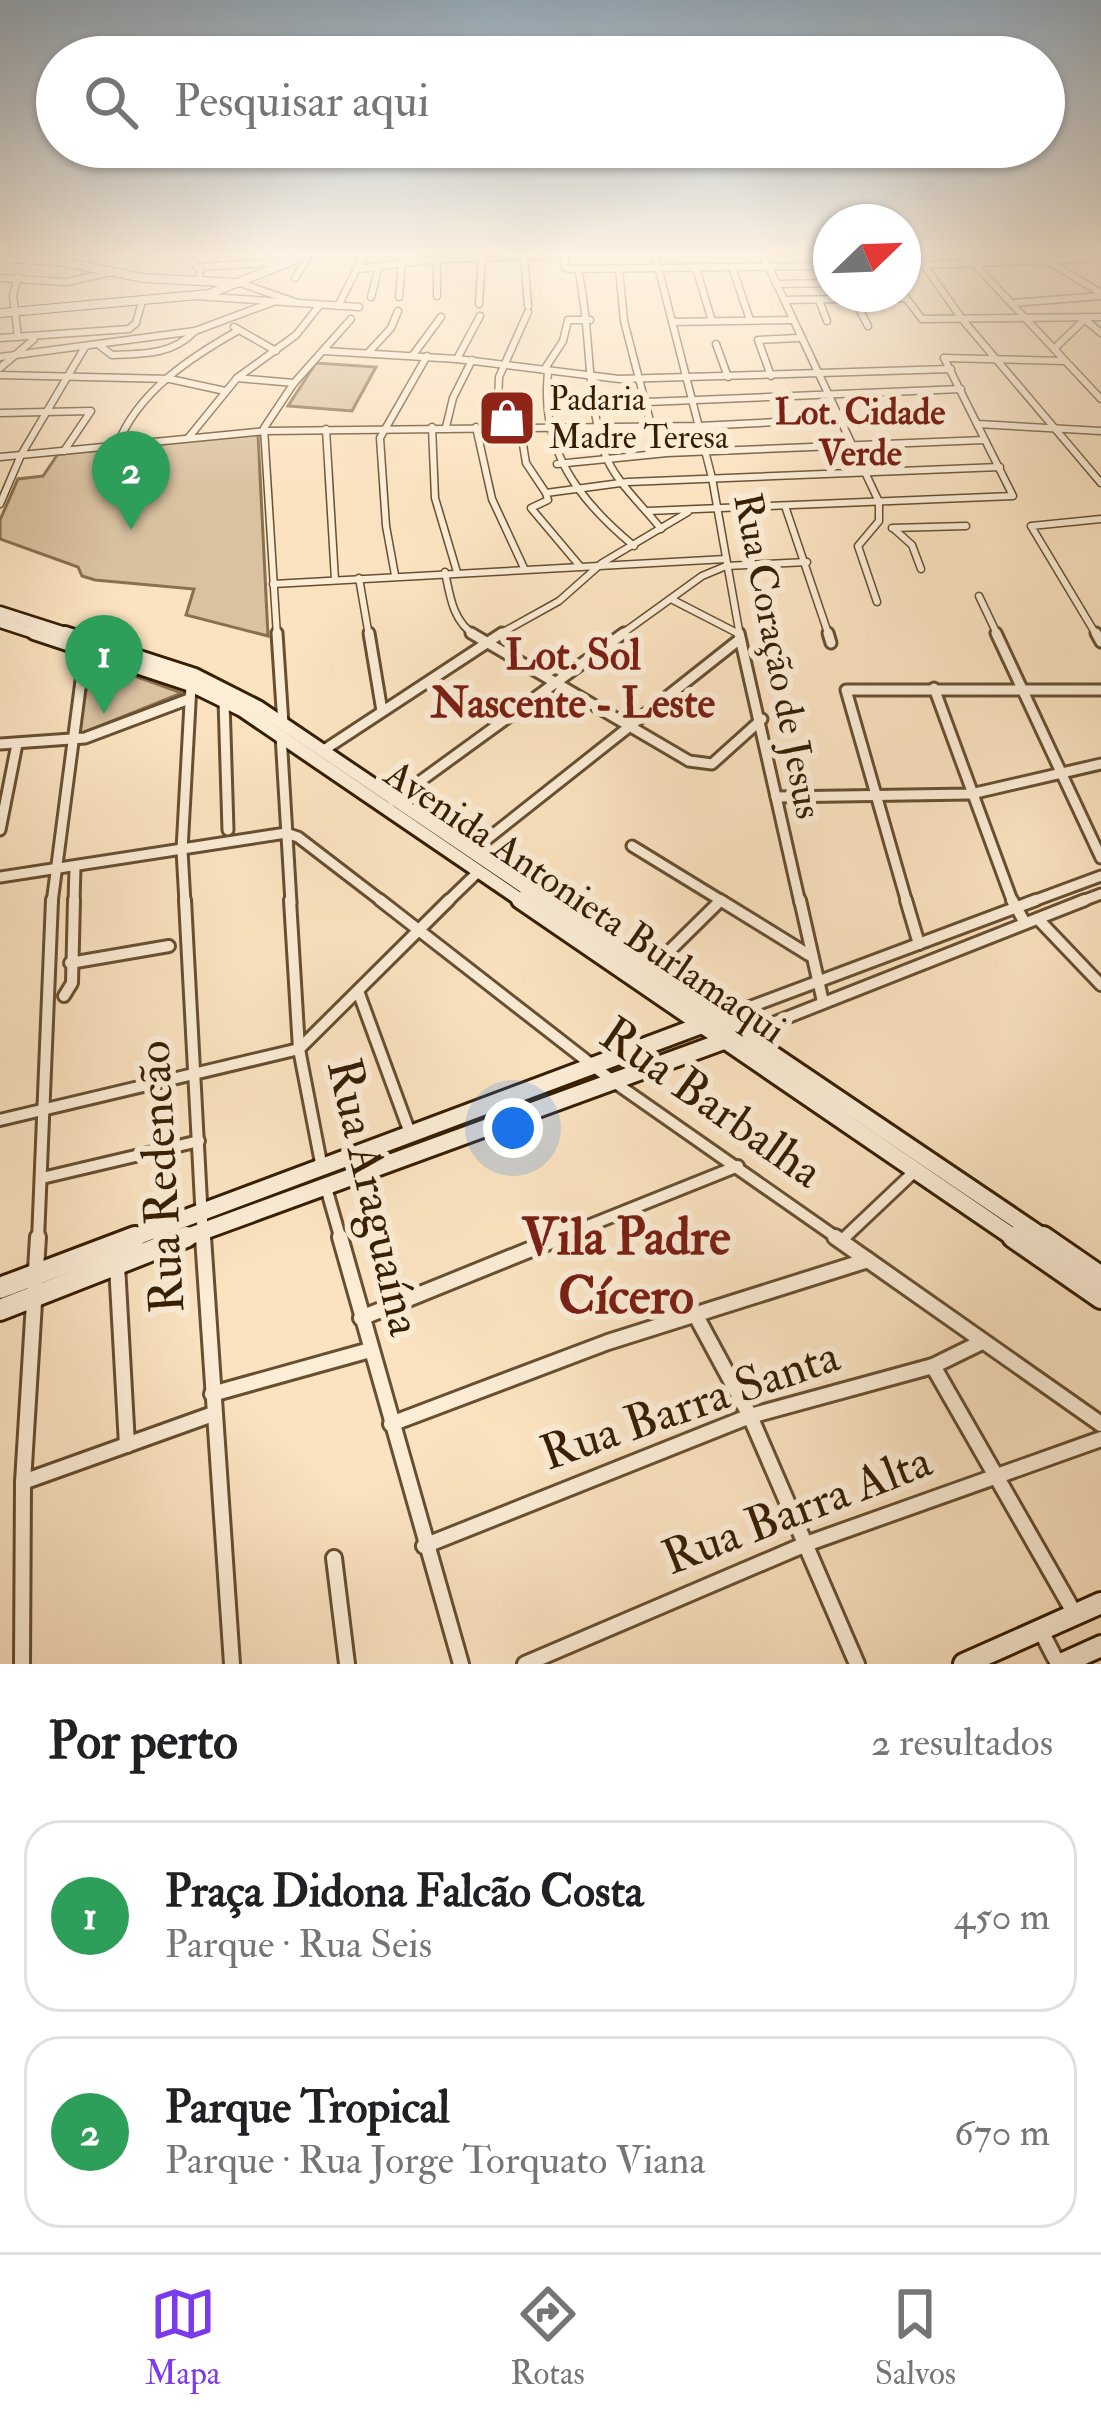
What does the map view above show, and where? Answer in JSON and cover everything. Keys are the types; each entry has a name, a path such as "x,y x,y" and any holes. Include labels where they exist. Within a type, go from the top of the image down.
{"main road":[{"name":"Avenida Antonieta Burlamaqui","path":"0,612 159,669"},
{"name":"Avenida Antonieta Burlamaqui","path":"0,622 235,693 389,804 472,851 560,919 1101,1298"},
{"name":"Avenida Antonieta Burlamaqui","path":"176,674 190,692 224,700 324,751 478,872 649,971 709,1022"},
{"path":"0,1310 202,1231 410,1134 709,1022"},
{"name":"Avenida Antonieta Burlamaqui","path":"732,1038 1101,1277"},
{"path":"0,1288 202,1209 324,1176 614,1082 732,1038"},
{"path":"964,1664 1101,1603"},
{"path":"1059,1664 1101,1646"}],"street":[{"path":"17,333 18,337"},
{"path":"0,338 94,333"},
{"path":"0,357 184,333"},
{"path":"99,345 112,356 186,343 194,333"},
{"path":"117,446 127,420 170,379 235,333"},
{"path":"244,333 276,351"},
{"path":"188,439 237,378 294,333"},
{"path":"266,431 294,382 340,333"},
{"path":"368,353 387,333"},
{"path":"412,355 429,333"},
{"path":"457,359 471,333"},
{"path":"497,426 503,364 521,333"},
{"path":"564,333 546,371 548,425 557,464 600,517 634,546"},
{"path":"590,333 591,378 606,458 661,529"},
{"path":"628,333 651,425"},
{"name":"Rua Coração de Jesus","path":"675,333 712,478 740,636 823,1002"},
{"path":"797,333 879,502 879,520 858,546 878,602"},
{"path":"974,333 1101,483"},
{"path":"1038,333 1101,399"},
{"path":"1054,349 1069,333"},
{"path":"771,376 760,339 799,338"},
{"path":"0,372 34,339"},
{"path":"716,344 728,377"},
{"path":"0,504 21,455 85,347"},
{"path":"324,351 472,360 591,378 951,369"},
{"path":"395,575 386,526 382,428 427,356"},
{"path":"648,512 1013,496 944,358 1067,361"},
{"path":"446,427 452,398 472,360"},
{"path":"0,372 170,379 226,391"},
{"path":"237,378 294,382"},
{"path":"646,402 961,389"},
{"path":"0,413 88,410 92,414 64,451"},
{"path":"0,458 266,431 699,426 837,419"},
{"path":"977,424 1101,431"},
{"path":"520,426 526,463 548,500 533,505 532,510 579,565"},
{"path":"432,427 435,498 457,572"},
{"path":"476,427 492,499 524,568"},
{"path":"326,429 335,580"},
{"name":"Rua Araguaína","path":"266,431 273,584 290,735 286,833 299,1049 324,1176 361,1318 461,1664"},
{"path":"557,464 705,452 984,440"},
{"path":"546,493 628,482 1000,467"},
{"path":"784,506 831,643"},
{"path":"324,751 484,643 560,601 602,563 693,509"},
{"path":"1101,519 1030,526 1101,642"},
{"path":"879,520 912,545 921,568"},
{"path":"892,528 966,526"},
{"path":"389,804 726,562"},
{"path":"273,584 602,563 807,562"},
{"path":"445,572 458,624 551,684 704,766 762,719"},
{"path":"359,578 382,711"},
{"path":"979,596 1101,858"},
{"path":"472,851 740,636 670,599"},
{"path":"22,1664 23,1482 46,1109 45,1000 54,870 85,650"},
{"path":"919,944 846,691 861,687 1024,693 1101,690"},
{"path":"934,688 970,794 1014,907 1025,923"},
{"path":"0,744 71,742 190,692"},
{"name":"Rua Redencão","path":"190,692 182,850 213,1414 232,1664"},
{"path":"224,700 228,830"},
{"path":"0,830 17,744"},
{"path":"776,797 970,794 1101,764"},
{"path":"0,877 286,833"},
{"name":"Rua Barbalha","path":"286,833 298,837 421,928 614,1082 1101,1424"},
{"path":"632,846 809,956"},
{"path":"64,996 72,983 75,866"},
{"path":"0,1120 299,1049 478,872"},
{"path":"709,1022 1101,876"},
{"path":"732,1038 1101,894"},
{"path":"649,971 718,903"},
{"path":"1038,919 1099,981"},
{"path":"70,963 169,946"},
{"path":"358,991 410,1134"},
{"path":"42,1178 200,1141"},
{"path":"361,1318 738,1166"},
{"path":"842,1240 915,1171"},
{"path":"391,1424 695,1315 868,1260"},
{"path":"118,1265 127,1445"},
{"path":"695,1315 750,1416 857,1664"},
{"name":"Rua Barra Santa","path":"424,1546 750,1416 933,1366 982,1342"},
{"path":"212,1394 370,1350"},
{"path":"933,1366 1076,1614"},
{"path":"23,1482 213,1414"},
{"name":"Rua Barra Alta","path":"525,1664 806,1544 1101,1439"},
{"path":"334,1558 347,1664"},
{"path":"1041,1631 1059,1664"}],"shaded area":[{"path":"316,363 376,367 352,411 288,406"},
{"path":"258,434 268,636 186,615 194,589 95,580 82,576 78,567 0,539 0,520 18,479 43,476 58,454"},
{"path":"93,661 182,693 75,736"}],"place":[{"name":"Padaria Madre Teresa","path":"507,418"},
{"name":"Parque Tropical","path":"131,530"},
{"name":"Praça Didona Falcão Costa","path":"104,714"}],"district":[{"name":"Lot. Cidade Verde","path":"860,432"},
{"name":"Lot. Sol Nascente - Leste","path":"573,680"},
{"name":"Vila Padre Cícero","path":"626,1267"}]}
